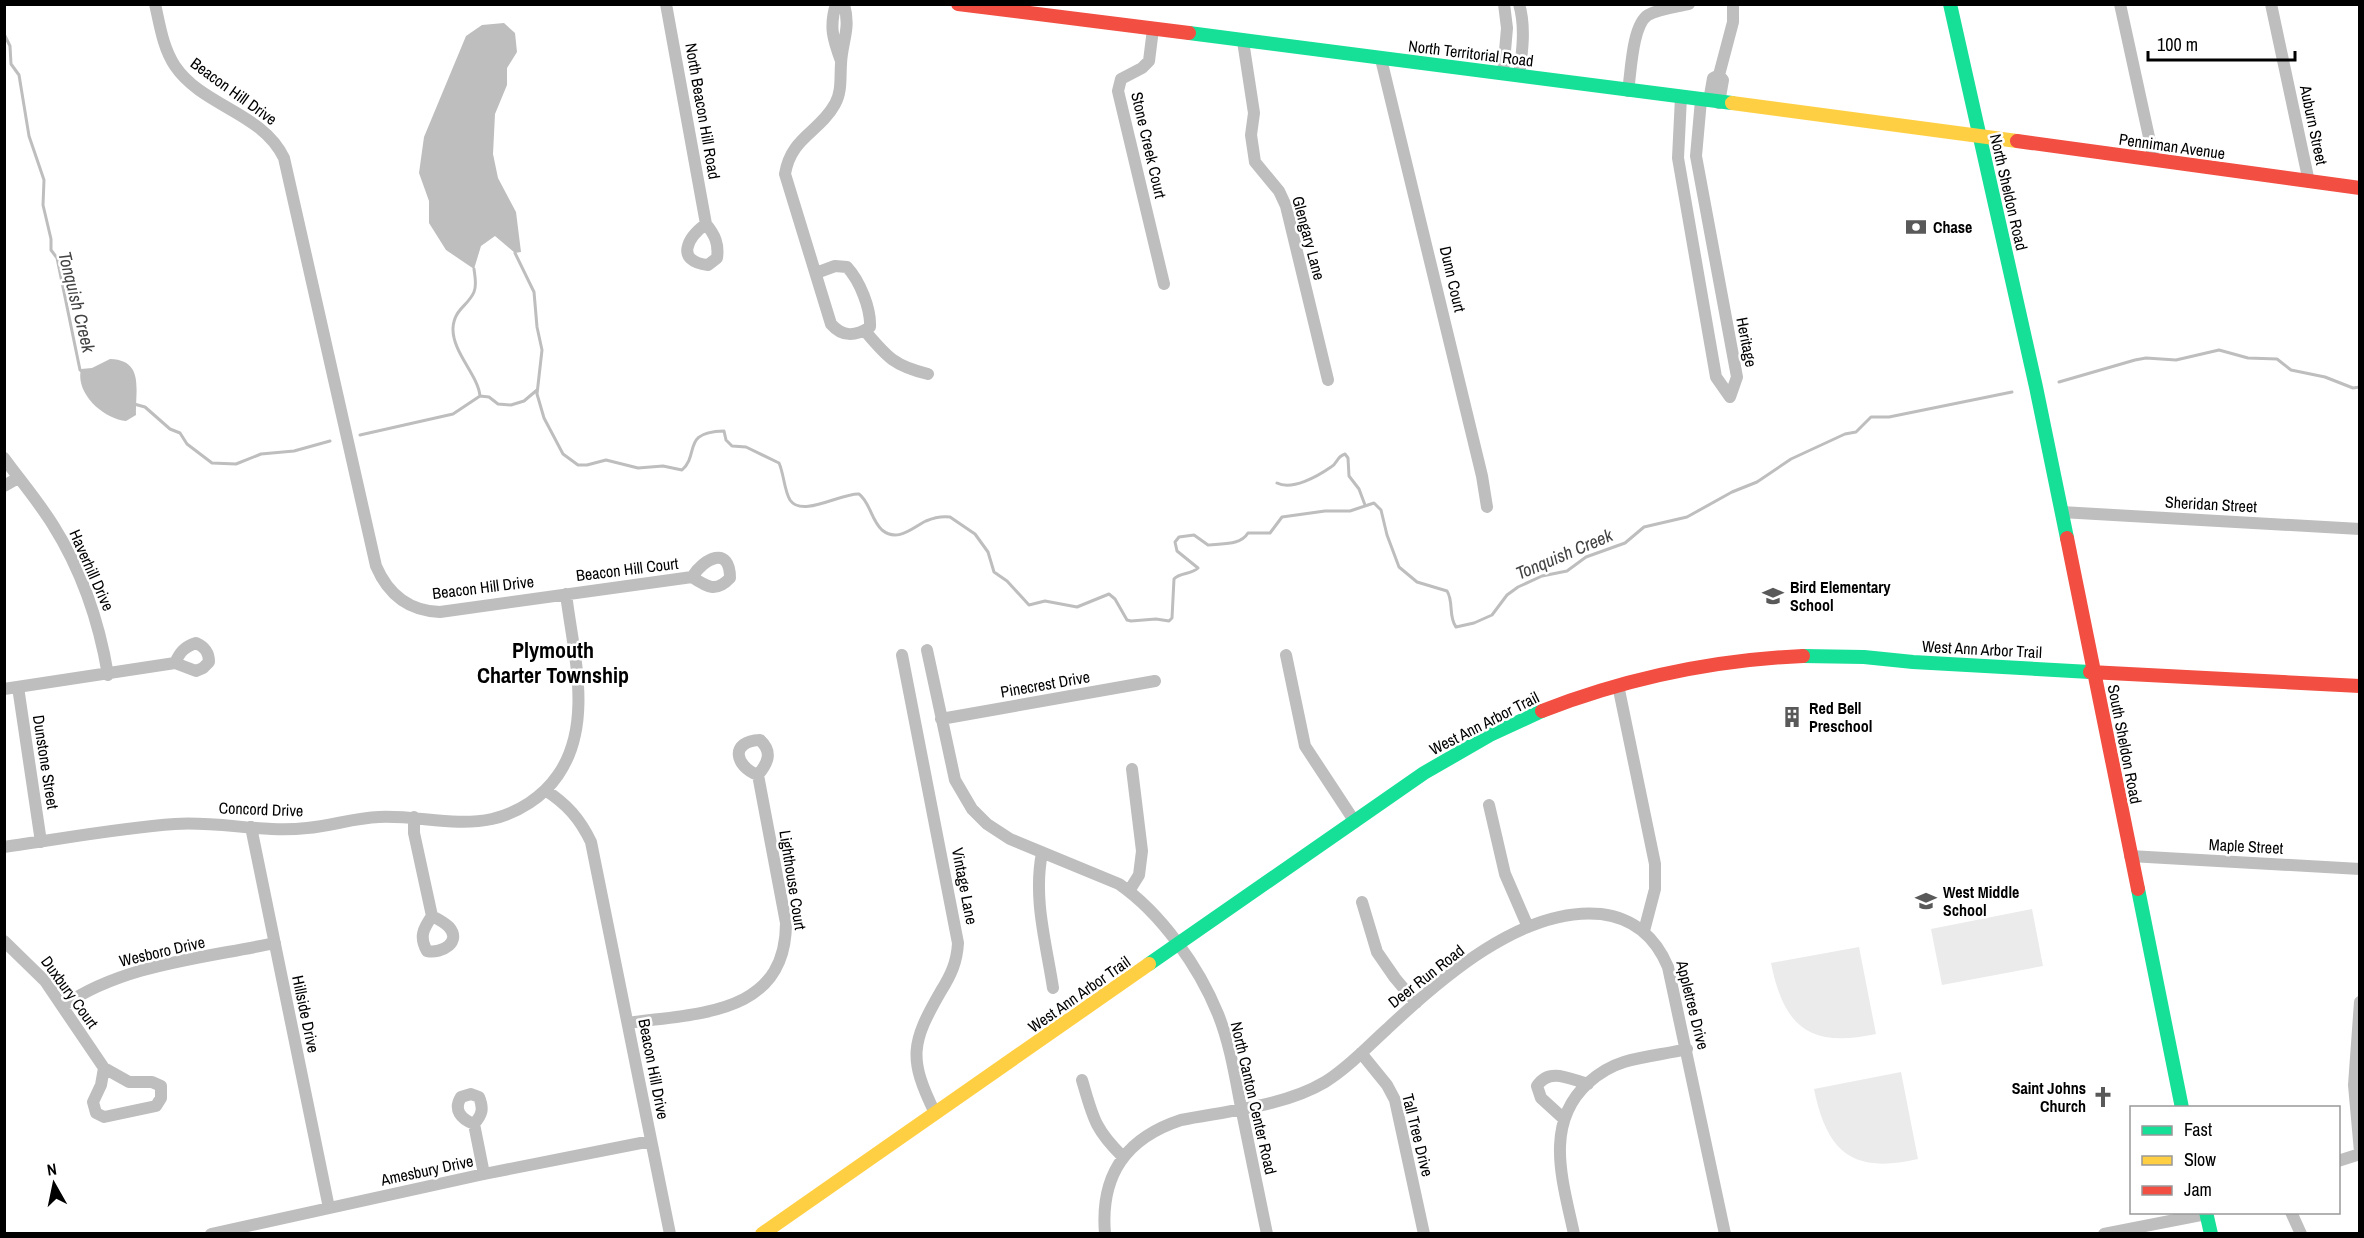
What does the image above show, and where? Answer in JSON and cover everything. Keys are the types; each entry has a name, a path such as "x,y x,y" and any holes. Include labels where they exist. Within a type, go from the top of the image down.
{"main road":[{"name":"North Territorial Road","path":"958,4 998,7 1979,136"},
{"name":"North Sheldon Road","path":"1950,4 2036,387"},
{"name":"Penniman Avenue","path":"1979,136 2360,188"},
{"name":"South Sheldon Road","path":"2036,387 2182,1106"},
{"name":"West Ann Arbor Trail","path":"762,1233 1424,774 1497,731 1558,704 1618,685 1695,665 1783,656 1879,659 2360,686"},
{"path":"2206,1214 2211,1233"}],"street":[{"name":"Beacon Hill Drive","path":"155,4 163,41 176,68 201,91 264,130 276,143 284,158 376,566 386,585 409,605 440,612 566,594"},
{"name":"North Beacon Hill Road","path":"666,4 706,224"},
{"path":"836,4 832,35 841,61"},
{"path":"816,273 835,266 848,267 855,275 871,318 870,327 852,335 838,332 831,324 785,174 793,148 836,104 840,90 841,61 847,38 847,16 844,4"},
{"path":"1503,74 1507,28 1504,4"},
{"path":"1519,76 1522,55 1520,4"},
{"path":"1628,91 1635,39 1640,24 1648,15 1689,4"},
{"name":"Heritage","path":"1681,97 1678,158 1716,377 1730,397 1737,377 1696,156 1710,101 1713,78 1719,75 1733,22 1733,4"},
{"path":"2120,4 2154,160"},
{"name":"Auburn Street","path":"2271,4 2309,182"},
{"name":"Stone Creek Court","path":"1153,29 1149,62 1121,79 1118,91 1164,284"},
{"name":"Glengary Lane","path":"1243,41 1254,113 1251,135 1255,162 1279,191 1286,206 1328,380"},
{"name":"Dunn Court","path":"1382,59 1480,465 1487,507"},
{"path":"1683,186 1700,183"},
{"path":"1696,259 1713,256"},
{"path":"865,331 889,359 910,370 928,374"},
{"name":"Haverhill Drive","path":"4,458 53,525 78,571 97,622 108,675"},
{"path":"4,486 18,478"},
{"name":"Sheridan Street","path":"2061,512 2360,529"},
{"name":"Beacon Hill Court","path":"566,594 692,577"},
{"path":"545,790 559,774 568,758 576,738 579,720 579,699 566,594"},
{"path":"927,650 955,780 972,809 1000,833 1042,853 1119,884 1157,918 1177,945"},
{"name":"Vintage Lane","path":"902,655 958,943 957,962 924,1020 915,1048 921,1086 935,1113"},
{"path":"1286,655 1305,746 1355,822"},
{"path":"4,689 175,663"},
{"name":"Pinecrest Drive","path":"941,719 1155,681"},
{"path":"1618,685 1655,864 1655,889 1644,931"},
{"name":"Dunstone Street","path":"18,687 41,842"},
{"path":"1129,891 1139,875 1142,851 1132,769"},
{"name":"Lighthouse Court","path":"628,1023 711,1012 730,1007 756,992 775,970 784,948 786,923 758,775"},
{"name":"Beacon Hill Drive","path":"545,790 572,811 584,827 591,842 670,1233"},
{"name":"Concord Drive","path":"4,847 177,824 306,828 367,818 414,817 458,822 492,819 523,807 545,790"},
{"path":"1489,805 1505,874 1527,927"},
{"path":"414,817 414,833 432,916"},
{"name":"Hillside Drive","path":"251,827 329,1208"},
{"path":"1042,853 1038,876 1038,895 1053,988"},
{"name":"Maple Street","path":"2130,856 2360,869"},
{"path":"1362,902 1377,952 1416,1002"},
{"name":"Deer Run Road","path":"1122,1156 1139,1140 1164,1125 1288,1098 1308,1091 1334,1077 1416,1002 1471,961 1527,927 1556,918 1594,914 1620,919 1644,931"},
{"name":"Appletree Drive","path":"1644,931 1659,949 1668,967 1725,1233"},
{"name":"Duxbury Court","path":"4,941 29,963 63,1006 104,1068 129,1082 152,1082 161,1086 161,1098 156,1106 104,1118 96,1113 93,1102 101,1085 104,1068"},
{"name":"Wesboro Drive","path":"63,1006 92,988 128,974 275,943"},
{"name":"North Canton Center Road","path":"1177,945 1202,982 1218,1014 1229,1048 1267,1233"},
{"path":"2340,1160 2360,1153 2354,1084 2360,1002"},
{"path":"1574,1233 1559,1158 1564,1119 1576,1096 1587,1084 1608,1069 1623,1062 1687,1049"},
{"name":"Tall Tree Drive","path":"1360,1053 1387,1085 1395,1100 1424,1233"},
{"path":"1564,1119 1540,1098 1537,1086 1541,1079 1549,1075 1556,1075 1587,1084"},
{"path":"1082,1080 1095,1125 1102,1136 1122,1156 1108,1187 1105,1200 1105,1233"},
{"path":"474,1124 484,1174"},
{"name":"Amesbury Drive","path":"211,1233 484,1174 651,1141"},
{"path":"2104,1233 2201,1214"},
{"path":"2292,1214 2301,1233"}],"shaded area":[{"path":"504,23 515,33 517,52 507,68 507,85 495,114 493,154 498,178 516,212 521,252 515,253 495,236 481,246 474,269 446,250 429,223 429,201 419,173 424,137 466,36 482,25"},
{"path":"110,359 129,365 136,378 136,415 126,421 109,416 93,404 82,387 81,369 92,368"},
{"path":"2032,909 2043,966 1942,985 1931,929"},
{"path":"1859,947 1876,1034 1853,1038 1834,1038 1817,1035 1804,1028 1793,1018 1784,1003 1771,963"},
{"path":"1901,1072 1918,1159 1895,1163 1876,1163 1860,1160 1847,1154 1835,1143 1827,1129 1814,1089"}],"waterway":[{"name":"Tonquish Creek","path":"4,34 10,46 11,64 19,75 29,136 44,180 43,205 51,239 51,250 57,258 80,370 83,372"},
{"name":"Tonquish Creek","path":"515,253 534,292 537,327 542,350 537,394 544,418 563,454 578,465 606,460 638,468 663,466 682,470 687,464 694,445 702,435 724,431 726,440 732,446 746,447 779,463 788,496 796,505 812,506 859,494 866,502 878,526 888,534 894,535 905,533 932,519 950,517 975,534 988,552 994,572 1007,581 1029,605 1045,601 1077,607 1109,594 1115,599 1127,620 1131,621 1156,619 1169,621 1172,618 1174,579 1198,568 1177,551 1175,542 1179,537 1194,535 1208,545 1230,543 1240,540 1248,533 1270,533 1282,517 1325,511 1350,511 1374,503 1381,510 1387,535 1399,567 1417,582 1447,591 1456,627 1474,623 1492,615 1507,595 1518,587 1542,576 1567,571 1586,557 1625,543 1644,527 1687,517 1732,492 1757,482 1791,459 1845,434 1856,432 1871,417 1889,417 2012,392"},
{"path":"474,269 476,284 474,292 456,316 453,328 457,346 475,380 480,396"},
{"name":"Tonquish Creek","path":"2059,382 2135,360 2146,358 2176,360 2219,350 2248,358 2277,359 2291,370 2325,377 2353,388 2360,387"},
{"name":"Tonquish Creek","path":"360,435 453,414 480,396 489,397 498,404 511,405 524,401 537,390"},
{"name":"Tonquish Creek","path":"134,404 145,407 170,429 180,433 187,444 212,463 236,464 261,454 294,451 330,441"},
{"path":"1277,483 1290,485 1305,481 1331,467 1345,454 1348,458 1349,476 1359,489 1365,505"}],"traffic: fast":[{"path":"1950,4 2036,387 2067,538"},
{"path":"1189,33 1732,103"},
{"path":"1803,656 1864,657 2090,672"},
{"path":"1149,964 1424,773 1490,735 1542,711"},
{"path":"2138,889 2182,1106"},
{"path":"2206,1214 2211,1234"}],"traffic: slow":[{"path":"1732,103 2017,141"},
{"path":"762,1234 1149,964"}],"traffic: jam":[{"path":"958,4 1189,33"},
{"path":"2017,141 2360,188"},
{"path":"2067,538 2138,889"},
{"path":"1542,711 1638,680 1703,666 1803,656"},
{"path":"2090,672 2360,686"}],"place":[{"name":"Chase","path":"1916,227"},
{"name":"Bird Elementary School","path":"1773,596"},
{"name":"Red Bell Preschool","path":"1792,717"},
{"name":"West Middle School","path":"1926,901"},
{"name":"Saint Johns Church","path":"2103,1097"}],"district":[{"name":"Plymouth Charter Township","path":"553,662"}]}
